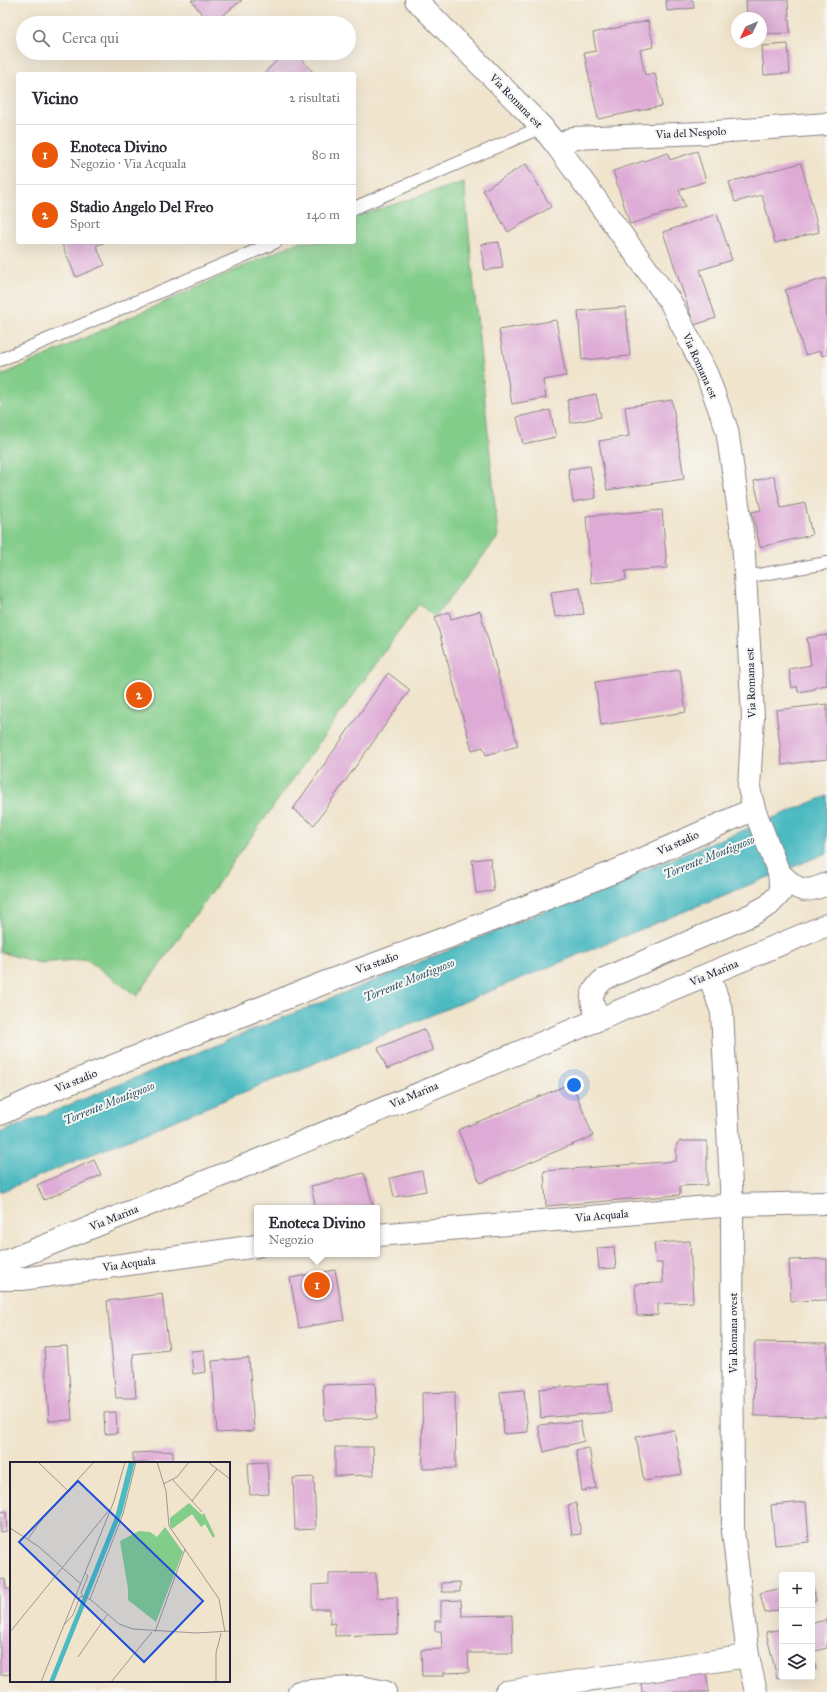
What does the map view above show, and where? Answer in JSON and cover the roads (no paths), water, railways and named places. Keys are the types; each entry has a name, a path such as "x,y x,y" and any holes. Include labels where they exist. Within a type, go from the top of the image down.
{"street":[{"name":"Via Romana est","path":"416,0 542,127 558,146 670,301 707,375 727,430 743,538 753,717 749,788 756,816 779,873"},
{"name":"Via del Nespolo","path":"558,146 574,138 702,133 827,124"},
{"name":"Via stadio","path":"0,1114 52,1090 314,986 462,932 756,816"},
{"path":"779,873 796,888 810,892 827,884"},
{"path":"598,1019 591,998 593,988 604,979 769,905 781,892 779,873"},
{"name":"Via Marina","path":"0,1264 237,1169 827,925"},
{"name":"Via Romana ovest","path":"709,975 722,1012 732,1205 733,1531 748,1656 756,1692"},
{"name":"Via Acquala","path":"380,1235 732,1205 827,1203"},
{"name":"Via Acquala","path":"0,1279 22,1279 254,1246"},
{"path":"506,1692 748,1656"},
{"path":"299,1692 361,1687 385,1692"}],"lane":[{"path":"356,207 542,127"},
{"path":"0,360 271,244"},
{"path":"746,577 827,563"}],"water":[{"name":"Torrente Montignoso","path":"827,796 827,853 0,1192 0,1133"}],"place":[{"name":"Stadio Angelo Del Freo","path":"139,695"},
{"name":"Enoteca Divino","path":"317,1285"}]}
